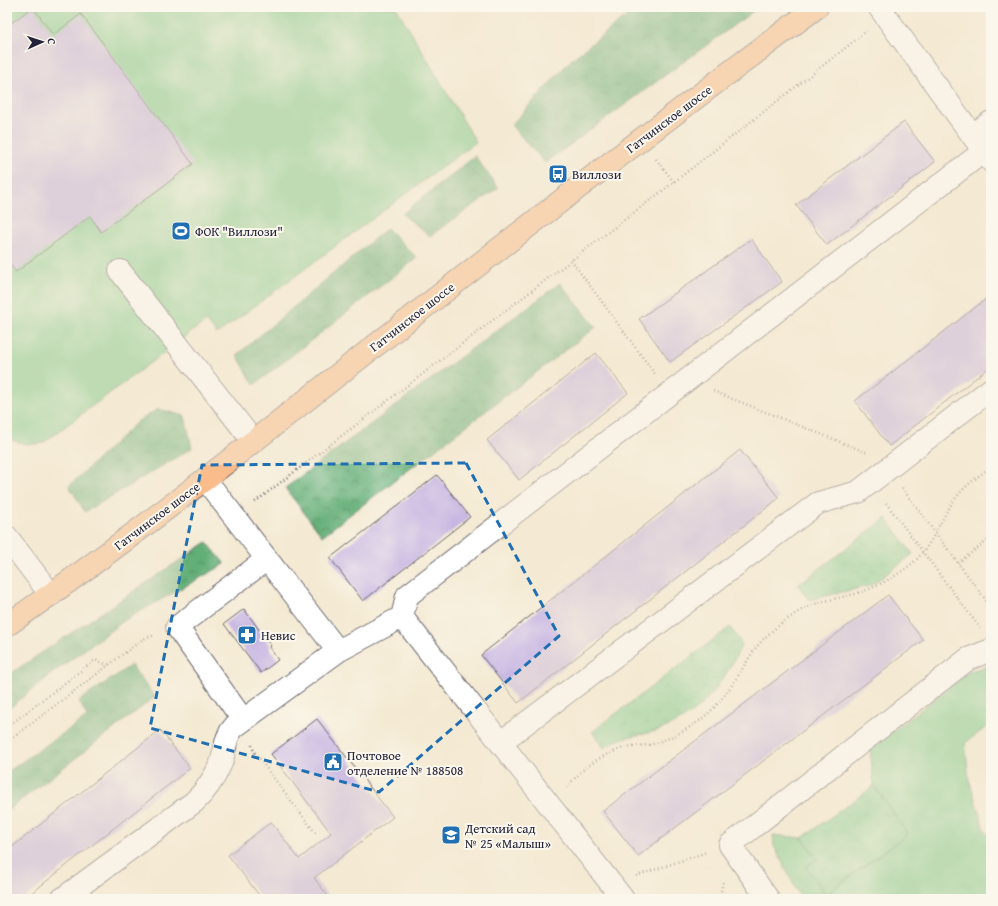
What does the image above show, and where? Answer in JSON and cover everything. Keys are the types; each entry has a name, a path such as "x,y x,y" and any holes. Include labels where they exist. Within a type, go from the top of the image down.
{"main road":[{"name":"Гатчинское шоссе","path":"7,626 51,595 205,479 518,234 815,7"}],"street":[{"path":"876,17 982,149"},
{"path":"62,899 199,797 221,762 228,733 243,720 338,651 402,617 407,596 982,149 991,122"},
{"path":"120,271 253,441"},
{"path":"501,742 818,503 858,492 991,389"},
{"path":"205,479 338,651"},
{"path":"7,537 51,595"},
{"path":"243,720 177,627 266,559"},
{"path":"402,617 620,895"},
{"path":"768,899 730,845 968,660 986,640"}],"path":[{"path":"276,486 674,182 876,17"},
{"path":"571,260 660,380"},
{"path":"551,807 560,799 581,772 595,762 625,748 651,744 668,738 700,720 716,707 729,691 752,654 771,633 788,619 808,608 859,593 880,583 905,568 922,552 955,500 966,487 991,467"},
{"path":"871,483 986,640"},
{"path":"958,563 991,538"},
{"path":"7,742 143,639"},
{"path":"7,727 95,660 108,665"},
{"path":"243,720 254,752 317,835"},
{"path":"620,895 636,876 730,845"}],"highlighted area":[{"path":"466,463 559,636 379,792 150,728 202,465"}],"green space":[{"name":"ФОК \"Виллози\"","path":"7,7 396,7 476,142 217,334 206,321 43,443 25,444 7,438"},
{"path":"638,7 759,7 545,163 511,125 572,59"},
{"path":"475,156 498,188 430,236 402,214"},
{"path":"387,228 417,258 254,385 237,355"},
{"path":"560,283 596,327 322,536 285,488"},
{"path":"158,409 185,416 192,448 85,512 69,486 138,421"},
{"path":"886,518 913,554 872,585 809,600 798,585"},
{"path":"207,542 225,564 125,620 53,673 7,710 7,676"},
{"path":"730,627 742,644 719,684 699,707 674,724 659,730 618,740 604,748 592,732"},
{"path":"131,665 155,697 7,811 7,772 87,717 79,701"},
{"path":"991,665 991,724 965,743 969,779 984,829 991,840 991,899 801,899 774,846 773,835 802,838 817,859 806,867 826,894 908,834 874,786 870,749 970,671"},
{"path":"874,786 908,834 826,894 806,867 817,859 802,838"}],"building":[{"path":"33,7 53,35 81,14 193,164 101,232 90,216 16,272 7,261 7,26"},
{"path":"904,122 935,162 827,245 796,205"},
{"path":"751,239 782,282 670,362 639,319"},
{"path":"991,295 991,366 889,446 855,401"},
{"path":"596,353 628,393 519,480 487,440"},
{"path":"740,450 779,498 518,703 481,655"},
{"path":"437,475 470,517 363,601 330,558"},
{"path":"888,595 923,640 638,856 603,811"},
{"name":"Невис","path":"244,609 271,646 269,647 278,660 261,673 224,624"},
{"path":"317,719 393,817 314,878 330,899 262,899 228,855 271,822 299,859 331,833 271,754"},
{"path":"160,730 190,768 24,899 7,899 7,851"}],"place":[{"name":"Виллози","path":"558,174"},
{"name":"ФОК \"Виллози\"","path":"181,231"},
{"name":"Невис","path":"247,635"},
{"name":"Почтовое отделение № 188508","path":"333,762"},
{"name":"Детский сад № 25 «Малыш»","path":"451,835"}]}
